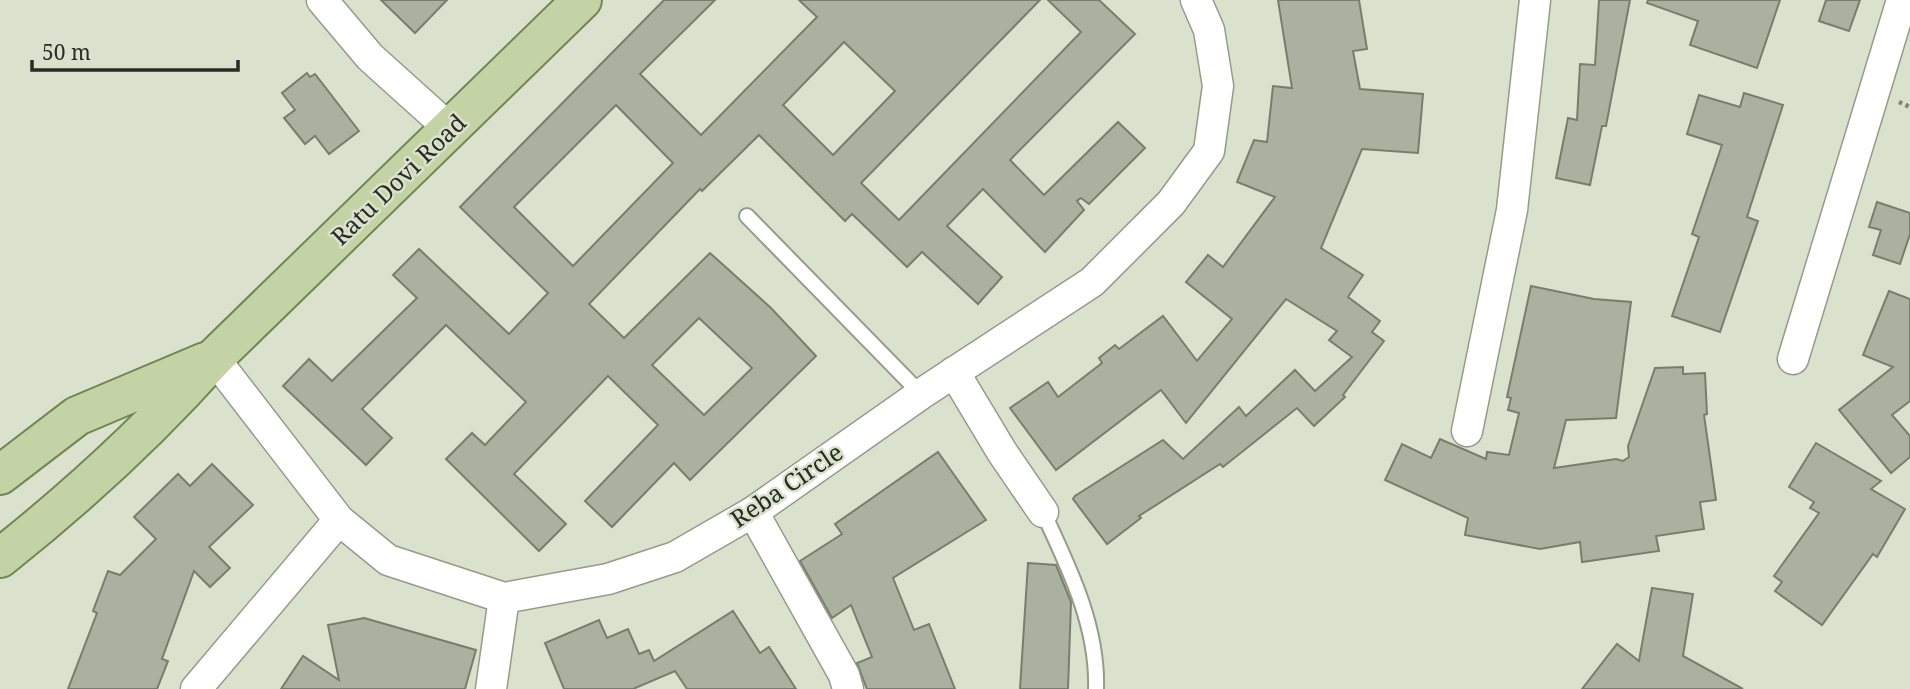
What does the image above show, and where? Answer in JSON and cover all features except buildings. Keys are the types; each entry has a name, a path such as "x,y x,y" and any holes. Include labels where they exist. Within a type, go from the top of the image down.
{"main road":[{"name":"Ratu Dovi Road","path":"0,558 71,502 173,404 214,358 582,0"},
{"name":"Ratu Dovi Road","path":"0,475 77,416 214,358"}],"street":[{"path":"322,0 370,57 451,130"},
{"name":"Reba Circle","path":"214,358 339,520 388,560 504,598 608,579 675,556 753,512 921,394 1092,282 1171,203 1209,151 1218,86 1209,30 1196,0"},
{"path":"1467,431 1513,209 1535,0"},
{"path":"1793,359 1902,0"},
{"path":"954,372 1002,452 1044,512"},
{"path":"753,512 844,675 848,689"},
{"path":"196,689 339,520"},
{"path":"491,689 504,598"}],"lane":[{"path":"747,216 921,394"},
{"path":"1044,512 1083,603 1097,671 1097,689"}]}
